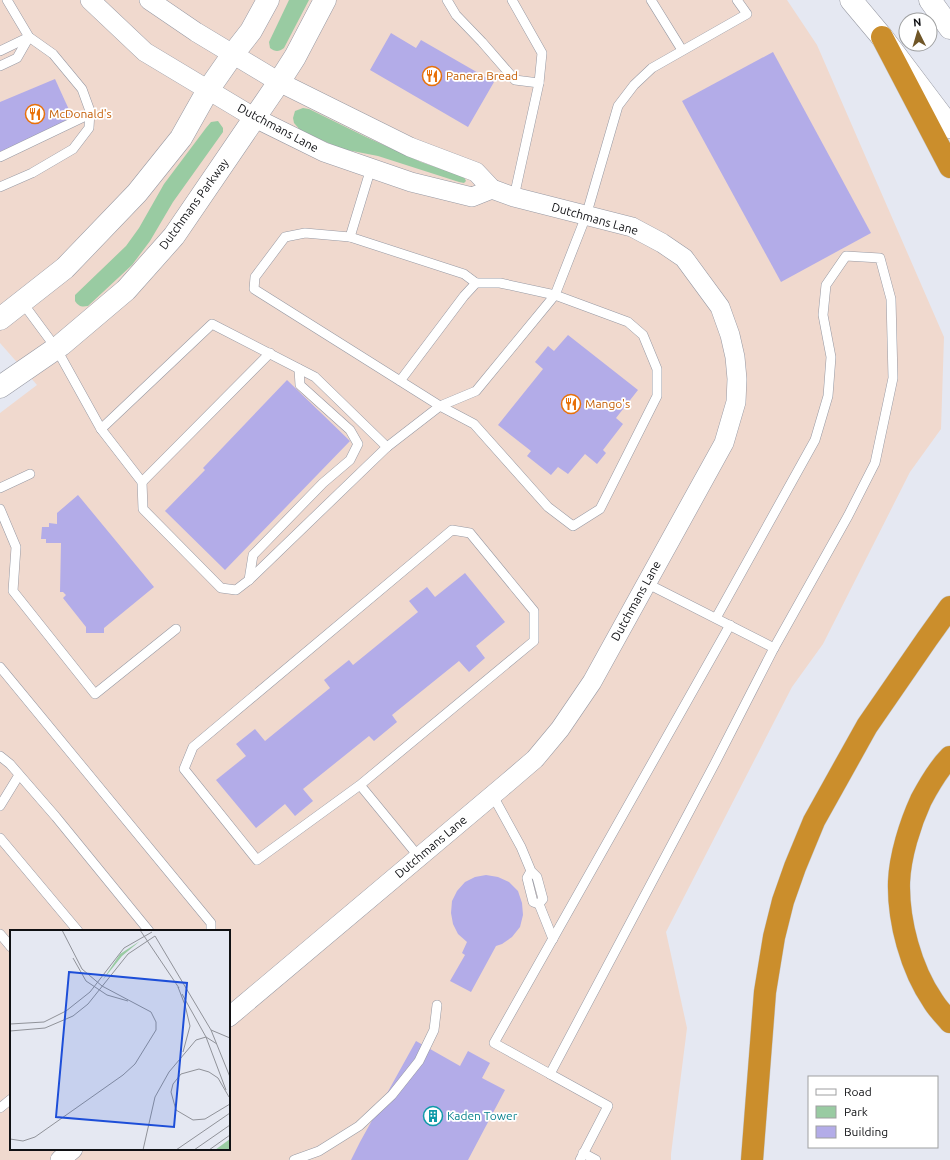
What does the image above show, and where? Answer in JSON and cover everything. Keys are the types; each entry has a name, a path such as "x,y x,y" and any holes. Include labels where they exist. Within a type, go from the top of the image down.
{"highway":[{"path":"882,37 950,167"},
{"path":"927,639 950,592"},
{"path":"752,1160 765,992 774,937 783,901 795,867 814,822 867,726 950,607"},
{"path":"950,757 928,788 914,816 905,846 899,882 902,920 913,962 933,1001 950,1022"}],"main road":[{"path":"0,319 65,268 137,193 181,138 208,90 251,31 268,0"},
{"path":"279,82 325,0"},
{"path":"851,0 882,37 950,127"},
{"path":"930,0 950,28"},
{"name":"Dutchmans Parkway","path":"0,388 56,348 126,290 174,236 256,118 279,82"}],"street":[{"name":"Dutchmans Lane","path":"90,0 145,52 256,118 324,152 411,182 472,197 492,189"},
{"name":"Dutchmans Lane","path":"149,0 196,32 279,82 410,147 476,172 492,189 632,228 662,243 684,258 720,308 730,335 735,357 737,379 736,402 724,443 592,682 560,729 535,759 493,796 230,1016"},
{"path":"60,1160 72,1150"}],"lane":[{"path":"0,187 32,173 73,149 89,128 90,114 82,89 53,54 28,37 7,0"},
{"path":"447,0 456,15 515,80 539,83"},
{"path":"512,0 542,53 539,83 514,196"},
{"path":"651,0 682,50"},
{"path":"22,302 56,348 101,429 142,482 143,509 221,588 236,590 249,580 387,447 440,406 476,390 554,295 586,216 618,106 634,85 652,68 747,14 737,0"},
{"path":"0,51 28,37"},
{"path":"0,66 17,58 28,37"},
{"path":"0,157 90,114"},
{"path":"350,237 371,168"},
{"path":"305,233 350,237 464,274 476,283 500,283 554,295 628,322 643,335 656,369 657,396 600,509 573,526 548,507 474,424 400,382 254,289 254,277 285,237 305,233"},
{"path":"550,1074 774,648 848,516 875,463 893,378 890,299 880,258 846,256 826,285 823,315 831,357 828,396 815,440 716,618"},
{"path":"400,382 464,296 476,283"},
{"path":"101,429 212,324 315,377 387,447"},
{"path":"142,482 270,353"},
{"path":"249,580 253,555 323,483 350,460 358,444 350,430 300,385 299,369"},
{"path":"0,488 30,474"},
{"path":"0,509 16,547 13,591 95,694 176,629"},
{"path":"452,530 470,533 534,611 534,641 360,784 257,860 184,769 193,747 452,530"},
{"path":"646,583 774,648"},
{"path":"596,1160 582,1157 608,1106 494,1043 730,626"},
{"path":"0,667 212,923 211,930"},
{"path":"0,756 10,764 56,817 148,930"},
{"path":"0,806 19,775"},
{"path":"360,784 419,857"},
{"path":"493,796 521,847 530,871 527,878 533,902 539,904 553,940"},
{"path":"0,838 77,930"},
{"path":"0,934 10,946"},
{"path":"294,1160 319,1151 359,1126 392,1095 419,1061 434,1030 437,1005"},
{"path":"0,1108 10,1100"}],"shaded area":[{"path":"0,0 787,0 817,45 944,337 941,429 910,472 823,644 792,687 666,932 687,1028 671,1160 0,1160 0,413 37,385 0,343"}],"green space":[{"path":"289,0 309,0 284,48 279,51 275,51 270,48 269,42"},
{"path":"303,108 309,109 421,162 464,177 466,181 464,183 459,182 378,156 342,149 301,131 294,123 293,118 295,111"},
{"path":"218,121 223,128 223,132 173,202 150,241 132,265 88,306 79,305 75,301 75,295 126,246 139,228 164,184 211,122"}],"building":[{"name":"Panera Bread","path":"391,33 416,48 421,40 494,82 468,127 370,70"},
{"path":"773,52 871,233 781,282 682,101"},
{"name":"McDonald's","path":"55,79 76,125 0,158 0,102"},
{"name":"Mango's","path":"568,335 638,390 616,418 623,424 603,450 606,453 597,464 585,454 568,474 558,467 551,475 527,456 531,451 498,425 543,369 535,362 548,346 554,351"},
{"path":"287,380 350,441 225,570 165,511 205,470 203,468"},
{"path":"78,495 154,587 104,628 104,633 86,633 86,627 63,598 66,595 63,592 60,592 61,543 46,543 46,539 41,539 42,527 49,527 49,523 57,524 57,513"},
{"path":"465,573 505,622 476,646 485,658 469,672 459,661 392,715 397,722 374,741 369,736 303,789 313,801 295,816 285,804 256,828 216,780 246,756 236,744 255,729 265,741 330,688 324,680 349,660 353,665 418,612 409,601 427,587 435,597"},
{"path":"486,875 498,877 509,882 518,891 522,903 523,915 520,927 512,937 496,946 471,992 450,981 465,955 462,953 467,942 458,934 453,924 451,913 452,901 457,891 465,882 475,877"},
{"name":"Kaden Tower","path":"416,1041 460,1066 468,1051 490,1063 482,1078 505,1090 468,1160 351,1160 360,1142"}],"place":[{"name":"Panera Bread","path":"432,76"},
{"name":"McDonald's","path":"35,114"},
{"name":"Mango's","path":"571,404"},
{"name":"Kaden Tower","path":"433,1116"}]}
